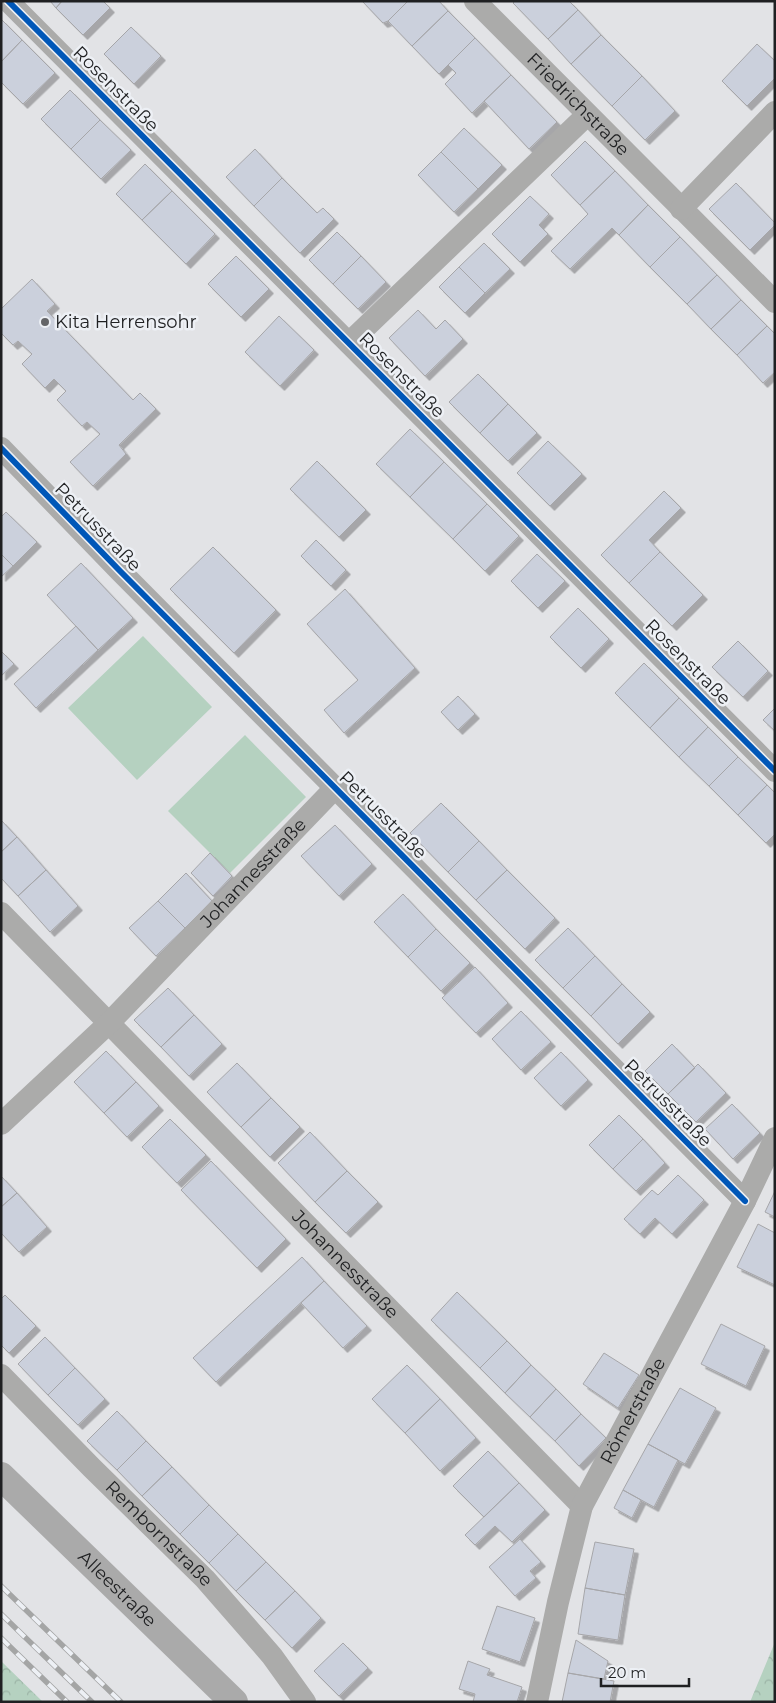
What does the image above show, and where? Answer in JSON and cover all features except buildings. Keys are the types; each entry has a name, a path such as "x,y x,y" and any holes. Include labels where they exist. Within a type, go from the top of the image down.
{"street":[{"name":"Rosenstraße","path":"8,1 775,771"},
{"name":"Friedrichstraße","path":"475,1 775,302"},
{"path":"681,209 775,112"},
{"name":"Rosenstraße","path":"348,343 587,115"},
{"name":"Petrusstraße","path":"1,448 113,564 745,1201"},
{"name":"Johannesstraße","path":"109,1023 335,788"},
{"name":"Johannesstraße","path":"1,913 582,1506"},
{"path":"1,1124 109,1023"},
{"name":"Römerstraße","path":"537,1702 558,1602 582,1506 745,1201 775,1138"},
{"name":"Rembornstraße","path":"1,1375 205,1579 272,1656 305,1702"},
{"name":"Alleestraße","path":"1,1476 234,1702"}],"green space":[{"path":"143,636 212,707 137,780 68,708"},
{"path":"245,735 306,797 230,873 168,811"},
{"path":"775,1642 775,1702 750,1702"},
{"path":"1,1661 43,1702 1,1702"}],"railway":[{"path":"1,1586 121,1702"},
{"path":"1,1614 92,1702"},
{"path":"1,1638 67,1702"}],"cycle path":[{"path":"8,1 775,771"},
{"path":"1,448 120,571 745,1201"}],"place":[{"name":"Kita Herrensohr","path":"45,322"}]}
